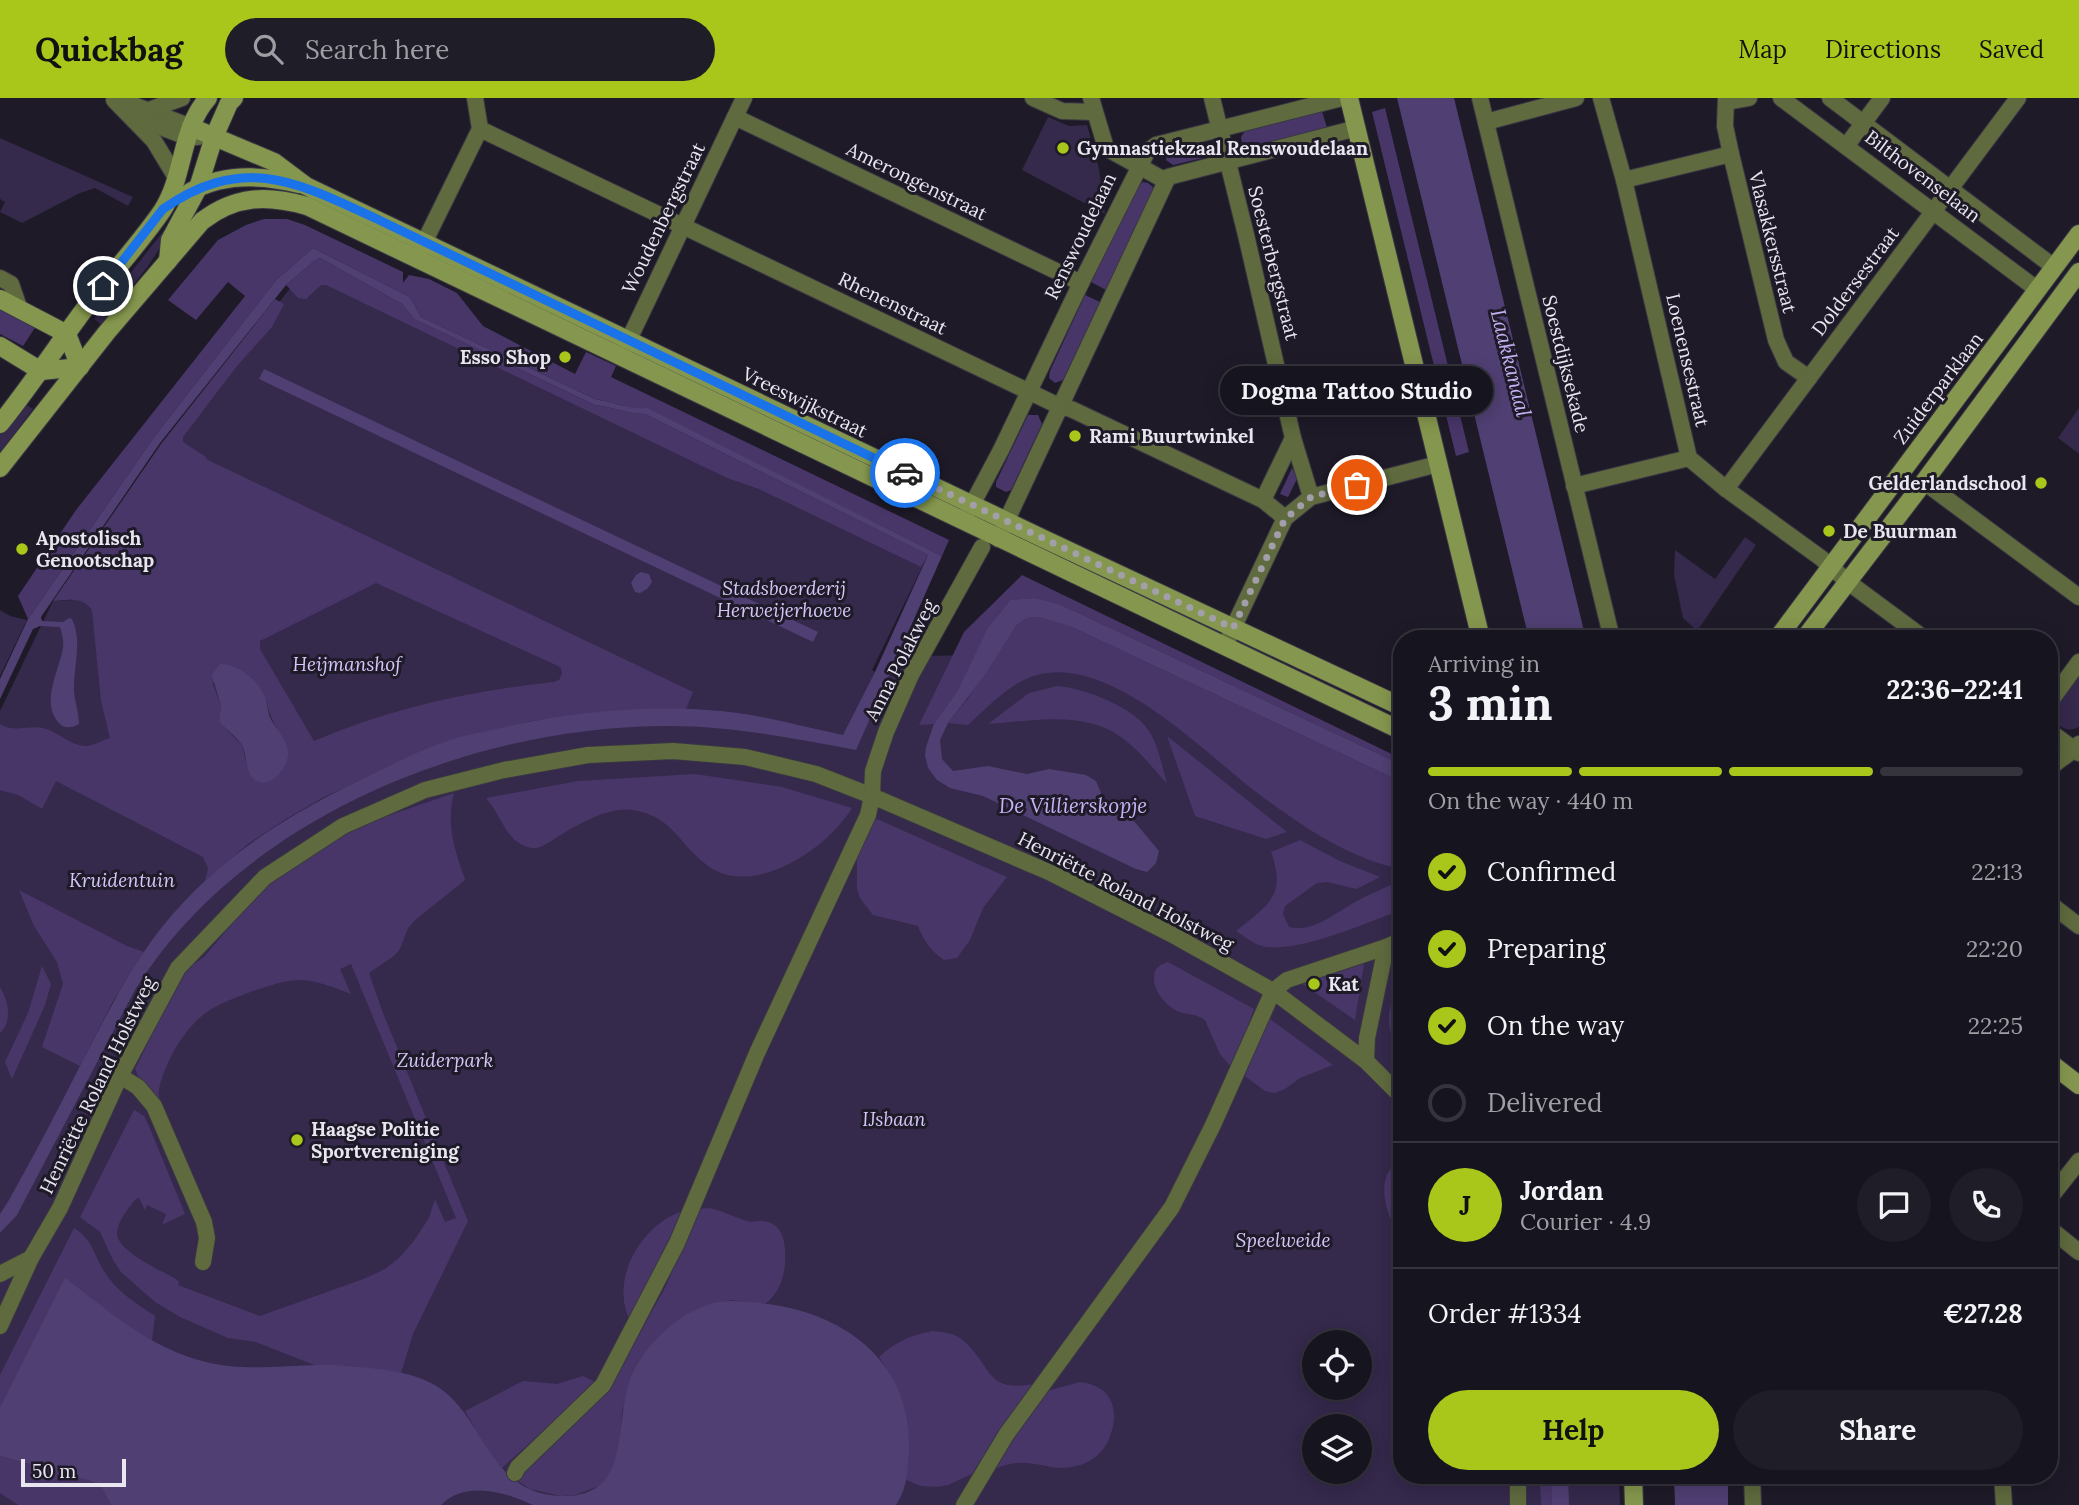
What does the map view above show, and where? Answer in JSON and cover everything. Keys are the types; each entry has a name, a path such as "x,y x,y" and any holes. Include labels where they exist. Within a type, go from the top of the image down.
{"main road":[{"path":"0,424 163,209 177,179 189,132 201,106 208,98"},
{"path":"168,261 170,240 195,190 229,103 234,98"},
{"path":"1349,98 1479,630"},
{"name":"Vreeswijkstraat","path":"189,132 214,137 274,162 306,186"},
{"name":"Vreeswijkstraat","path":"163,209 195,190 224,180 270,177 306,186 1393,704"},
{"name":"Vreeswijkstraat","path":"177,179 226,205"},
{"name":"Vreeswijkstraat","path":"0,468 202,221 226,205 257,199 290,202 307,206 964,522 990,543 1225,646 1393,727"},
{"name":"Zuiderparklaan","path":"1784,630 2079,234"},
{"path":"1812,630 1852,585 1929,485 2079,272"},
{"path":"0,299 67,334 80,367 41,371 0,346"},
{"path":"2058,1069 2079,1085"},
{"path":"1633,1484 1634,1505"}],"street":[{"path":"149,110 181,98"},
{"path":"416,259 480,129 475,98"},
{"name":"Woudenbergstraat","path":"621,357 744,98"},
{"path":"1033,98 1062,111 1093,105 1106,148 1166,181"},
{"name":"Soesterbergstraat","path":"1212,98 1293,438 1311,497"},
{"name":"Renswoudelaan","path":"964,522 1002,450 1137,167 1147,152 1156,145 1342,98"},
{"name":"Soestdijksekade","path":"1480,98 1610,630"},
{"path":"1486,122 1576,98"},
{"name":"Loenensestraat","path":"1601,98 1689,458"},
{"path":"1726,100 1749,98"},
{"name":"Bilthovenselaan","path":"1781,98 2038,290"},
{"name":"Bilthovenselaan","path":"1830,98 2054,267"},
{"path":"1847,145 1882,98"},
{"name":"Doldersestraat","path":"1726,489 2018,98"},
{"name":"Vreeswijkstraat","path":"111,99 149,110 189,132"},
{"name":"Vreeswijkstraat","path":"111,99 130,115 161,149 177,179"},
{"name":"Vlasakkersstraat","path":"1726,100 1725,126 1780,353 1786,362 1809,378"},
{"name":"Vreeswijkstraat","path":"130,115 189,132"},
{"name":"Amerongenstraat","path":"735,117 1081,283"},
{"path":"990,543 1007,521 1168,177 1357,128"},
{"name":"Rhenenstraat","path":"480,129 1029,392 1071,409 1263,500 1285,519"},
{"path":"1623,180 1731,154"},
{"path":"0,278 11,284 20,310"},
{"path":"1263,500 1293,438"},
{"path":"1574,486 1689,458 1912,630"},
{"path":"1225,646 1285,519 1311,497 1438,464"},
{"path":"1929,485 2079,597"},
{"name":"Anna Polakweg","path":"515,1473 517,1467 603,1385 677,1243 757,1053 868,815 873,771 886,732 911,675 990,543"},
{"path":"2058,691 2079,662"},
{"path":"2058,737 2078,749 2058,760"},
{"name":"Henriëtte Roland Holstweg","path":"0,1326 31,1258 60,1208 120,1076 178,968 265,877 343,825 425,790 505,770 588,755 673,751 745,757 816,774 872,796 1051,873 1171,934 1273,991 1366,1061 1393,1088"},
{"path":"2058,910 2079,926"},
{"path":"964,1505 1006,1435 1172,1207 1213,1125 1273,991 1287,980 1393,944"},
{"path":"1366,1061 1367,1038 1386,947"},
{"path":"120,1076 138,1087 154,1106 204,1222 207,1238 203,1262"},
{"path":"2058,1188 2079,1161"},
{"path":"2058,1235 2079,1252"},
{"path":"0,1274 31,1258"},
{"path":"1518,1484 1518,1505"},
{"path":"1752,1484 1753,1505"},
{"path":"2003,1484 2004,1505"}],"green space":[{"name":"Gymnastiekzaal Renswoudelaan","path":"1048,117 1069,126 1087,125 1099,169 1105,214 1022,170"},
{"path":"0,138 133,197 128,206 95,188 22,223 0,212 5,202 0,199"},
{"path":"169,224 173,228 148,266 102,325 94,319"},
{"name":"Zuiderpark","path":"309,265 727,478 736,460 928,555 872,670 875,672 857,710 891,657 963,655 1020,580 1393,757 1393,1484 1619,1484 1620,1505 0,1505 0,711 53,601 72,600 180,425"},
{"path":"25,404 33,409 0,452 0,435"},
{"path":"2079,408 2079,452 2078,453 2058,438"},
{"path":"1745,537 1756,545 1696,630 1683,618 1674,575 1675,550 1715,579"},
{"path":"0,610 10,616 27,620 0,676"},
{"path":"2079,675 2079,727 2065,729 2058,724 2058,703"}],"shaded area":[{"path":"1385,108 1469,452 1456,456 1372,112"},
{"path":"1322,111 1327,128 1248,147 1242,144 1241,137 1245,131"},
{"path":"1199,142 1206,145 1207,152 1203,158 1173,165 1166,160 1167,152"},
{"path":"1143,182 1153,187 1152,193 1106,290 1091,282 1138,186"},
{"path":"264,219 287,219 305,225 403,272 403,283 409,275 429,279 457,293 483,326 575,374 586,352 616,366 611,377 949,540 942,556 647,409 595,399 421,317 410,297 313,248 276,280 154,437 28,619 18,596 76,510 245,296 228,282 196,320 168,300 218,240"},
{"path":"320,258 402,304 414,319 595,405 645,414 928,555 921,567 759,489 727,478 326,285 321,285 306,299 298,298 286,285"},
{"path":"1085,295 1100,302 1063,380 1055,383 1049,378 1050,371"},
{"path":"275,299 284,304 272,327 237,366 183,437 183,442 206,459 693,692 686,709 588,714 532,721 444,742 324,797 286,819 248,844 205,881 208,868 203,857 56,781 42,809 18,795 0,790 0,724 11,728 43,728 84,746 110,738 101,701 92,610 79,601 53,601 161,444","holes":["376,583 556,665 561,668 559,680 431,702 372,719 314,741 260,649 260,641","212,682 267,701 268,709 285,744 288,759 249,773 242,745 219,722 221,706"]},
{"path":"0,308 36,326 23,346 0,334"},
{"path":"1028,415 1038,415 1042,424 1011,490 1006,492 996,487 996,482"},
{"path":"1292,468 1298,477 1288,497 1280,494"},
{"path":"1022,575 1393,755 1393,761 1059,604 1035,598 1010,600 998,615 958,690 934,724 919,725 964,632"},
{"path":"1039,617 1072,627 1393,778 1393,867 1343,849 1307,828 1256,792 1154,711 1124,692 1095,679 1065,673 1037,675 1008,689 968,725 948,723 1016,626 1027,618"},
{"path":"1057,686 1107,700 1142,722 1155,744 1167,784 1128,742 1091,723 1057,719 988,724 1029,693"},
{"path":"1167,736 1287,832 1266,839 1195,816"},
{"path":"695,774 782,787 852,808 826,839 808,853 767,873 747,876 726,875 708,866 667,825 633,810 604,813 542,846 528,847 512,837 486,798 578,781"},
{"path":"454,793 452,836 465,879 415,920 394,956 369,973 468,1221 413,1334 401,1373 350,1366 314,1365 256,1342 228,1338 180,1317 155,1302 121,1272 100,1232 80,1217 134,1110 144,1116 149,1126 185,1214 162,1225 166,1214 147,1205 145,1210 139,1198 136,1199 119,1223 118,1239 131,1253 176,1279 178,1285 260,1316 385,1269 413,1242 429,1218 435,1199 445,1222 456,1218 351,964 340,969 351,994 316,982 292,980 235,998 203,1015 181,1039 165,1069 159,1089 162,1116 149,1100 135,1069 184,971 204,957 268,881 310,851 361,825"},
{"path":"877,819 1007,877 983,908 970,940 957,958 944,960 928,945 918,926 873,915 860,898 857,889 857,855 873,821"},
{"path":"1300,840 1340,861 1380,877 1356,889 1327,882 1317,883 1285,906 1283,914 1289,927 1316,925 1360,899 1393,884 1393,913 1330,936 1290,946 1273,947 1250,941 1236,931 1272,898 1277,879 1271,852"},
{"path":"19,890 127,946 144,952 113,1001 80,1066 42,1047 63,984 57,962 34,926"},
{"path":"1361,961 1364,964 1355,1020 1301,983"},
{"path":"1168,962 1254,1009 1232,1068 1220,1054 1205,1020 1179,1012 1158,993 1154,974 1158,967"},
{"path":"42,966 51,984 45,1005 12,1079 5,1062 28,1013"},
{"path":"0,987 8,1017 0,1033"},
{"path":"1393,998 1393,1038 1389,1024"},
{"path":"1266,1016 1333,1065 1300,1078 1275,1093 1265,1091 1242,1074"},
{"path":"1392,1168 1393,1224 1384,1193 1387,1175"},
{"path":"710,1208 749,1222 761,1221 776,1226 785,1245 785,1265 777,1291 765,1304 730,1300 649,1348 631,1378 622,1412 617,1461 599,1486 575,1495 561,1496 530,1489 515,1479 624,1362 666,1286 699,1209"},
{"path":"683,1211 667,1251 631,1322 625,1306 624,1289 626,1272 633,1256 654,1228"},
{"path":"74,1228 86,1238 104,1271 118,1289 155,1316 152,1341 138,1332 0,1408 0,1375"},
{"path":"932,1331 961,1338 999,1382 1019,1386 1034,1384 972,1474 937,1487 921,1486 906,1480 909,1449 905,1416 895,1385 879,1357 904,1340"},
{"path":"583,1376 594,1381 502,1468 491,1456 465,1411 523,1381 557,1384"},
{"path":"1080,1382 1102,1390 1114,1413 1107,1442 1096,1457 1070,1467 1022,1463 1008,1464 991,1470 1047,1391"},
{"path":"0,1456 91,1481 102,1488 111,1505 18,1505 0,1493"},
{"path":"1540,1484 1551,1484 1552,1505 1541,1505"}],"water":[{"name":"Laakkanaal","path":"1397,98 1454,98 1584,630 1527,630"},
{"path":"313,248 410,297 421,317 595,399 628,407 647,408 942,556 856,750 759,733 687,726 588,731 512,744 438,765 365,795 297,832 235,877 180,930 135,990 17,1215 0,1233 0,1214 139,959 184,902 207,879 258,839 342,789 425,749 463,736 522,723 601,712 681,709 758,716 843,735 928,555 645,414 595,405 414,319 402,304 320,258 286,285 160,443 41,617 42,621 63,622 72,619 77,637 74,691 79,724 68,727 61,725 51,706 52,687 63,648 60,627 40,626 33,629 0,699 0,679 28,619 154,437 276,280"},
{"path":"264,369 818,632 813,642 259,379"},
{"path":"641,572 649,574 652,582 640,593 635,592 631,583"},
{"name":"De Villierskopje","path":"1035,598 1059,604 1393,761 1393,778 1072,627 1039,617 1027,618 1016,626 984,676 948,723 940,740 942,759 953,771 988,766 1027,774 1049,769 1086,775 1096,781 1106,805 1117,814 1133,820 1159,851 1156,863 1147,872 1136,869 983,796 950,788 937,780 928,768 926,747 934,724 958,690 988,628 1010,600"},
{"path":"220,664 240,670 258,685 265,697 270,718 285,742 288,751 286,763 278,775 267,782 252,777 242,745 219,722 221,706 212,675"},
{"path":"65,1278 131,1328 167,1348 206,1362 248,1367 348,1366 397,1372 423,1379 448,1395 463,1411 501,1467 517,1482 537,1492 563,1496 586,1493 601,1484 611,1470 617,1453 631,1377 652,1343 672,1324 695,1310 720,1302 760,1303 790,1308 843,1329 866,1345 884,1365 898,1389 906,1417 909,1455 905,1485 896,1505 533,1505 511,1496 474,1491 451,1497 441,1505 111,1505 102,1488 91,1481 0,1456 0,1408"},
{"path":"1551,1484 1568,1484 1569,1505 1552,1505"},
{"path":"1674,1484 1728,1484 1728,1505 1675,1505"}],"way so far":[{"path":"905,473 1233,628 1285,519 1311,497 1357,485"}],"place":[{"name":"Gymnastiekzaal Renswoudelaan","path":"1063,148"},
{"name":"Esso Shop","path":"565,357"},
{"name":"Rami Buurtwinkel","path":"1075,436"},
{"name":"Gelderlandschool","path":"2041,483"},
{"name":"Dogma Tattoo Studio","path":"1357,485"},
{"name":"De Buurman","path":"1829,531"},
{"name":"Apostolisch Genootschap","path":"22,549"},
{"name":"Kat","path":"1314,984"},
{"name":"Haagse Politie Sportvereniging","path":"297,1140"}],"route":[{"path":"103,286 163,209 175,200 211,183 270,177 306,186 425,241 905,473"}],"park label":[{"name":"Stadsboerderij Herweijerhoeve","path":"784,599"},
{"name":"Heijmanshof","path":"347,664"},
{"name":"Kruidentuin","path":"122,880"},
{"name":"IJsbaan","path":"894,1119"},
{"name":"Speelweide","path":"1283,1240"}]}
